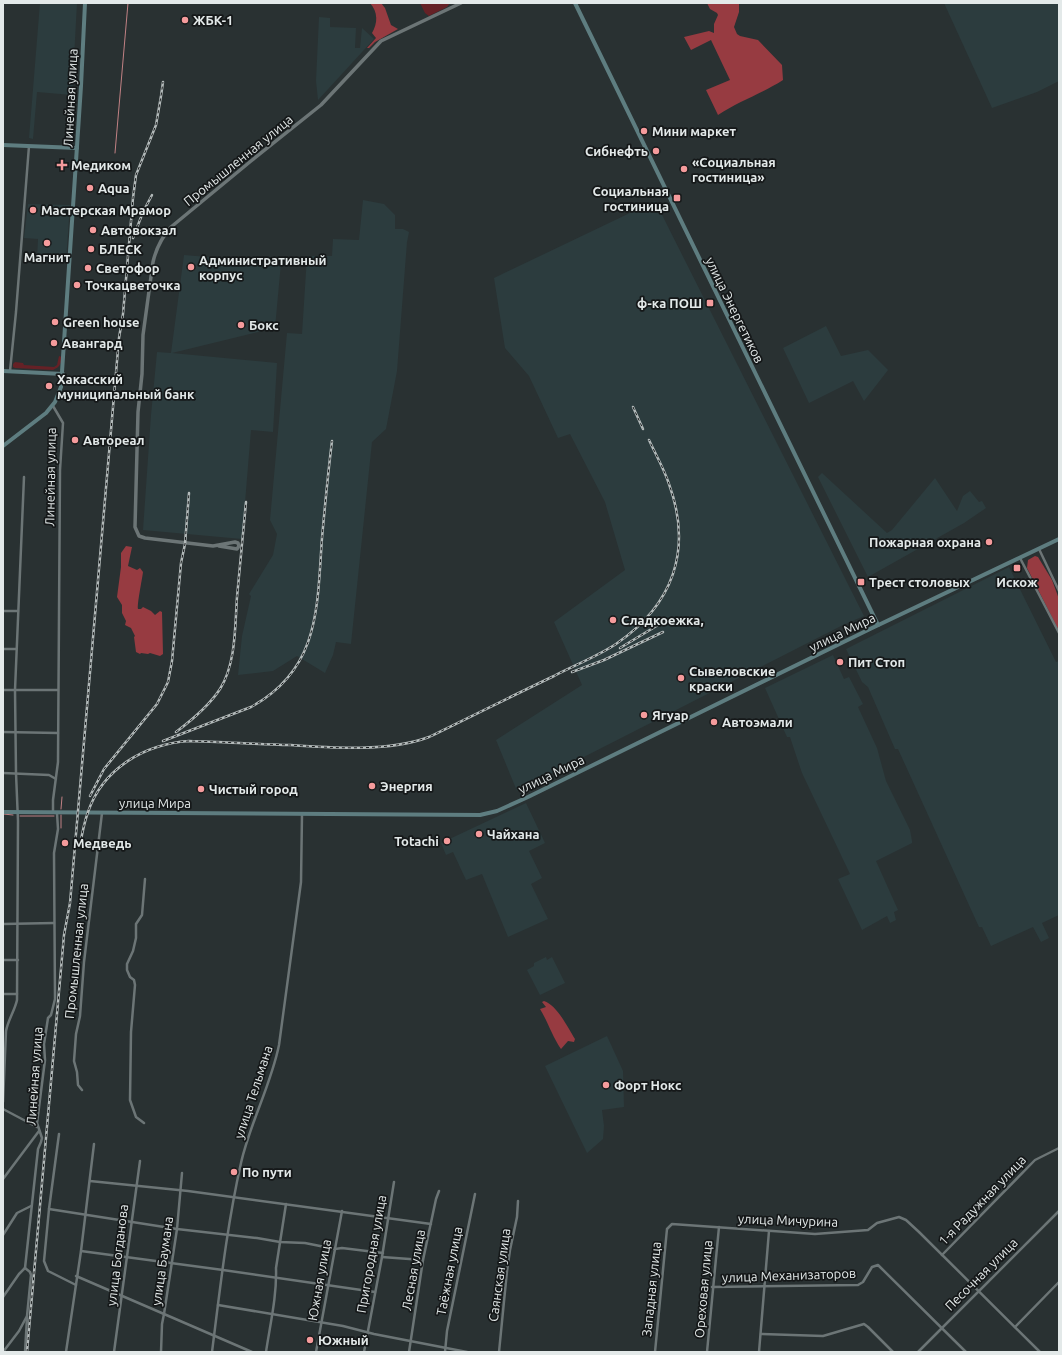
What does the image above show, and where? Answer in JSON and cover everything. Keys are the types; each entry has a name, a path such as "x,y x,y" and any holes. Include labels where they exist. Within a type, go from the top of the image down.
{"main road":[{"name":"Линейная улица","path":"53,406 58,397 63,374 85,3"},
{"name":"улица Энергетиков","path":"575,3 878,626"},
{"path":"3,145 77,148"},
{"path":"3,371 63,374"},
{"path":"3,446 53,406"},
{"name":"улица Мира","path":"3,812 480,815 492,813 528,797 1059,539"}],"street":[{"name":"Промышленная улица","path":"219,546 235,542 238,543 239,546 237,549 234,549 145,538 139,536 135,527 138,412 142,374 143,335 156,250 171,227 321,105 381,41 461,3"},
{"path":"10,371 29,146"},
{"name":"Линейная улица","path":"25,1268 38,1149 42,1138 38,1127 45,1060 44,1044 48,1018 51,1015 54,999 54,853 58,829 53,800 58,762 60,470 62,423 53,406"},
{"path":"3,1102 6,1031 16,1002 17,994 18,812 15,690 24,477"},
{"path":"1039,548 1059,591"},
{"path":"1020,558 1059,634"},
{"path":"3,611 18,611"},
{"path":"3,649 16,649"},
{"path":"3,690 58,690"},
{"path":"3,732 58,733"},
{"path":"3,773 49,775 56,779"},
{"name":"Промышленная улица","path":"82,1090 78,1085 74,1061 102,813"},
{"name":"улица Тельмана","path":"212,1352 227,1234 243,1155 279,1045 301,882 302,813"},
{"path":"144,1123 136,1117 130,1100 131,1032 135,985 134,980 130,977 127,970 127,964 133,951 136,938 136,924 142,914 145,879"},
{"path":"3,924 54,923"},
{"path":"3,960 18,960"},
{"path":"3,994 17,994"},
{"path":"3,1109 38,1127"},
{"path":"3,1179 39,1131"},
{"path":"59,1134 44,1261 48,1271 76,1285"},
{"path":"66,1352 76,1276 81,1252 94,1144"},
{"name":"1-я Радужная улица","path":"942,1256 1035,1160 1059,1148"},
{"name":"улица Богданова","path":"114,1352 140,1161"},
{"name":"улица Баумана","path":"161,1352 162,1324 176,1229 182,1173"},
{"path":"90,1181 188,1191 389,1217 431,1224"},
{"name":"Пригородная улица","path":"364,1352 383,1253 394,1182"},
{"name":"Лесная улица","path":"409,1352 423,1260 436,1199 440,1191"},
{"name":"Таёжная улица","path":"445,1352 447,1331 475,1194"},
{"name":"Саянская улица","path":"499,1352 508,1264 517,1217 518,1202"},
{"path":"266,1352 277,1277 276,1268 286,1204"},
{"path":"3,1235 17,1213 31,1206"},
{"path":"49,1209 176,1229 227,1234 335,1249 342,1248 383,1253"},
{"name":"Южная улица","path":"316,1352 342,1211"},
{"name":"Песочная улица","path":"918,1352 1059,1211"},
{"name":"улица Мичурина","path":"667,1228 672,1224 815,1234 859,1232 868,1230 877,1223 899,1217 906,1220 942,1256"},
{"name":"Западная улица","path":"655,1352 667,1228"},
{"name":"Ореховая улица","path":"707,1352 712,1287 719,1228"},
{"path":"759,1352 769,1231"},
{"path":"81,1252 277,1277 376,1292"},
{"path":"942,1256 1040,1352"},
{"path":"382,1258 423,1260"},
{"name":"улица Механизаторов","path":"712,1287 858,1285 863,1282 872,1267 878,1265 966,1352"},
{"path":"3,1297 25,1268 30,1272 32,1275 27,1316 25,1352"},
{"path":"76,1276 252,1352"},
{"path":"1015,1327 1059,1282"},
{"path":"218,1305 342,1326 367,1333 467,1352"},
{"path":"3,1352 19,1331 27,1316"},
{"path":"761,1334 823,1336 864,1324 893,1352"}],"shaded area":[{"path":"40,3 77,3 72,95 37,92 33,139 29,138"},
{"path":"370,3 381,3 385,8 391,25 398,29 367,48 376,38 372,33 376,21 376,14"},
{"path":"420,3 450,3 447,7 429,16 425,13"},
{"path":"707,3 739,3 739,12 734,27 737,34 758,40 782,65 783,80 734,105 718,115 706,90 730,80 711,40 691,50 684,37 709,31 714,33 714,24 718,15 710,9"},
{"path":"944,3 1059,3 1059,81 1037,92 992,108"},
{"path":"319,17 330,18 330,27 356,28 355,48 360,48 362,28 374,39 318,100 316,81"},
{"path":"363,200 384,204 395,215 395,229 403,229 409,232 397,371 386,429 372,442 351,644 336,642 333,655 325,673 297,656 273,671 238,675 242,636 251,596 249,594 273,555 277,534 270,520 287,333 302,334 307,256 332,256 333,239 359,240"},
{"path":"655,201 864,616 843,625 517,791 496,740 582,685 554,622 625,570 605,502 570,434 558,438 529,376 505,348 494,278"},
{"path":"28,204 70,205 66,261 37,259 38,239 24,238"},
{"path":"184,255 281,263 275,328 172,353 277,363 273,432 251,430 242,539 143,530 157,352 171,353"},
{"path":"826,326 841,356 868,350 888,370 864,401 853,381 809,403 783,348"},
{"path":"59,356 62,357 61,363 53,370 13,367 15,362 23,363 24,365 54,367 57,365"},
{"path":"822,473 887,533 892,530 935,478 957,511 963,496 970,491 979,502 982,501 986,508 964,523 868,577 818,477"},
{"path":"126,546 132,547 128,566 137,570 140,568 143,572 138,609 143,607 155,615 160,611 162,612 163,654 160,656 150,653 140,654 136,652 135,636 131,628 125,625 126,621 122,613 122,605 117,597 121,567 121,553"},
{"path":"1035,556 1038,557 1052,580 1059,599 1059,631 1027,568 1028,560"},
{"path":"1009,567 1056,662 1059,661 1059,915 1042,923 1049,938 1041,942 1033,927 991,946 982,927 979,927 898,749 895,749 868,687 862,682 846,649"},
{"path":"833,655 844,679 849,677 863,704 858,707 877,748 886,781 910,830 912,841 912,843 876,861 898,910 894,912 896,920 890,923 887,916 862,930 838,879 850,874 802,773 790,737 787,737 765,688"},
{"path":"526,803 545,843 529,851 542,878 531,884 548,919 508,937 482,874 466,880 453,852 446,855 441,843"},
{"path":"546,957 547,960 552,957 565,983 540,995 527,970 534,966 534,963"},
{"path":"544,1001 549,1003 558,1012 575,1039 574,1042 568,1041 561,1049 540,1009 546,1007 542,1002"},
{"path":"607,1036 623,1071 624,1107 602,1110 604,1126 603,1139 587,1153 545,1066"}],"waterway":[{"path":"115,153 128,3"},
{"path":"61,809 62,797"},
{"path":"3,814 13,815"},
{"path":"61,815 61,828"},
{"path":"20,816 54,816"}],"railway":[{"path":"27,1352 64,935 70,903 119,338 123,314 133,198 136,175 156,125 163,82"},
{"path":"133,238 143,212 152,195"},
{"path":"633,407 643,429"},
{"path":"80,845 88,812 95,796 104,783 115,771 128,761 157,747 189,741 342,748 379,747 413,742 429,737 593,657 616,644 636,629 652,612 664,594 673,574 678,553 679,531 676,508 667,478 649,440"},
{"path":"163,741 251,707 274,692 290,674 302,655 316,612 325,501 332,441"},
{"path":"90,796 104,769 157,704 168,682 172,661 189,493"},
{"path":"176,732 194,718 211,701 220,689 229,668 234,644 246,502"},
{"path":"620,648 663,622"},
{"path":"572,672 604,660 663,632"}],"place":[{"name":"ЖБК-1","path":"185,20"},
{"name":"Мини маркет","path":"644,131"},
{"name":"Сибнефть","path":"656,151"},
{"name":"Медиком","path":"62,165"},
{"name":"«Социальная гостиница»","path":"684,169"},
{"name":"Aqua","path":"90,188"},
{"name":"Социальная гостиница","path":"677,198"},
{"name":"Мастерская Мрамор","path":"33,210"},
{"name":"Автовокзал","path":"93,230"},
{"name":"Магнит","path":"47,243"},
{"name":"БЛЕСК","path":"91,249"},
{"name":"Административный корпус","path":"191,267"},
{"name":"Светофор","path":"88,268"},
{"name":"Точкацветочка","path":"77,285"},
{"name":"ф-ка ПОШ","path":"710,303"},
{"name":"Green house","path":"55,322"},
{"name":"Бокс","path":"241,325"},
{"name":"Авангард","path":"54,343"},
{"name":"Хакасский муниципальный банк","path":"49,386"},
{"name":"Автореал","path":"75,440"},
{"name":"Пожарная охрана","path":"989,542"},
{"name":"Искож","path":"1017,568"},
{"name":"Трест столовых","path":"861,582"},
{"name":"Сладкоежка,","path":"613,620"},
{"name":"Пит Стоп","path":"840,662"},
{"name":"Сывеловские краски","path":"681,678"},
{"name":"Ягуар","path":"644,715"},
{"name":"Автоэмали","path":"714,722"},
{"name":"Энергия","path":"372,786"},
{"name":"Чистый город","path":"201,789"},
{"name":"Чайхана","path":"479,834"},
{"name":"Totachi","path":"447,841"},
{"name":"Медведь","path":"65,843"},
{"name":"Форт Нокс","path":"606,1085"},
{"name":"По пути","path":"234,1172"},
{"name":"Южный","path":"310,1340"}]}
